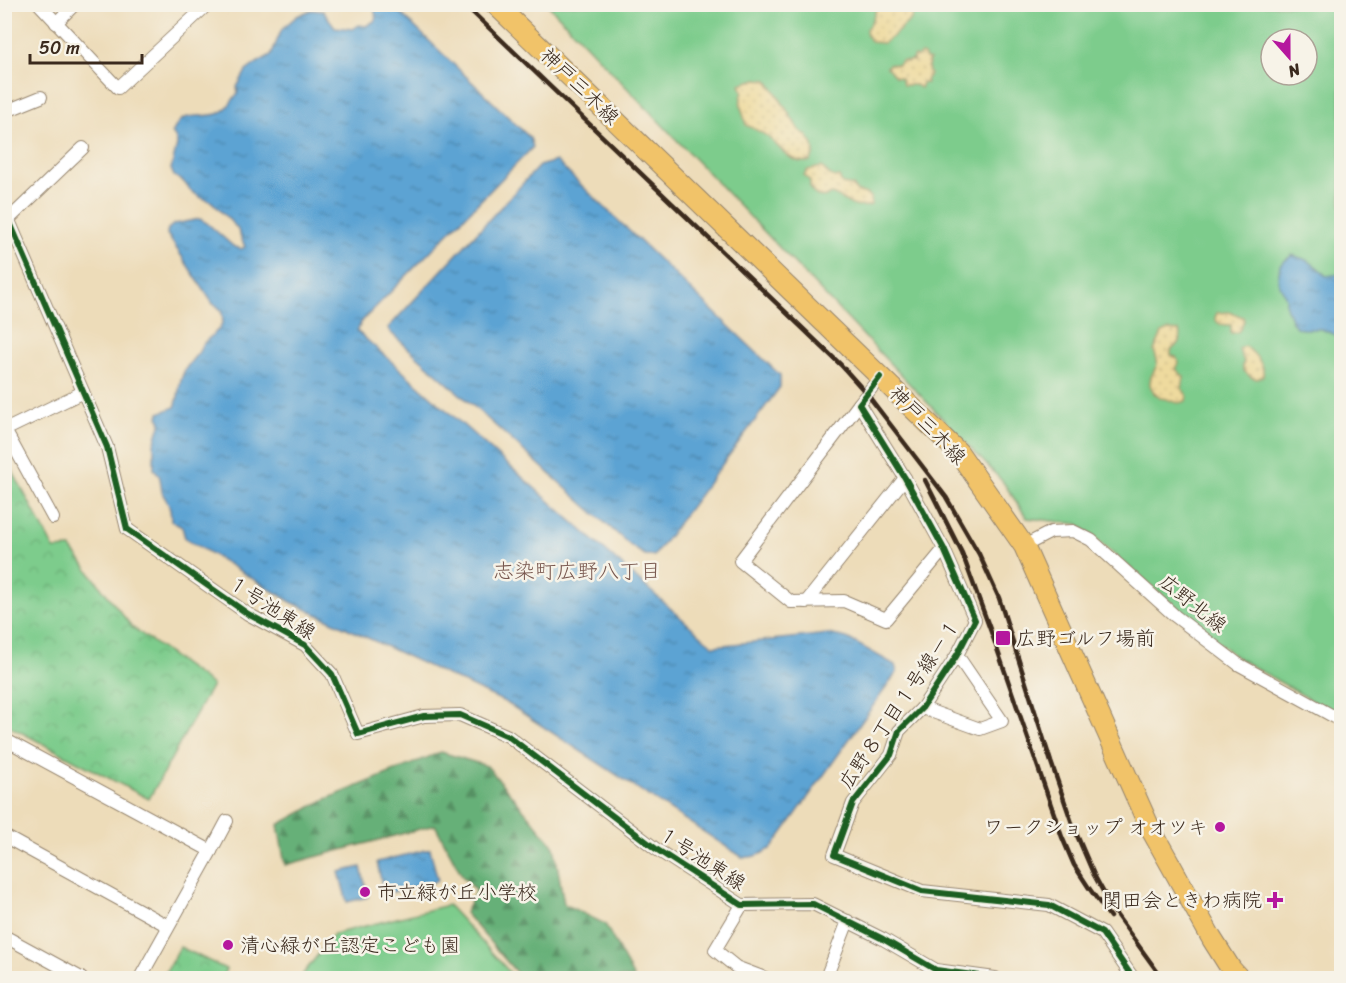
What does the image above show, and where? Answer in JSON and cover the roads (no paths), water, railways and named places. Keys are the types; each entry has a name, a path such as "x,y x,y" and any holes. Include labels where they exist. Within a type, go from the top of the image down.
{"main road":[{"name":"神戸三木線","path":"495,4 959,453 1024,546 1149,826 1212,939 1239,978"}],"street":[{"path":"39,4 118,88 208,4"},
{"path":"56,23 75,4"},
{"path":"4,112 41,97"},
{"path":"7,214 83,148"},
{"name":"１号池東線","path":"7,214 107,447 126,529 248,614 305,645 332,674 358,734 424,716 460,715 508,736 656,849 742,905 813,904 883,939 936,970 995,978"},
{"path":"880,377 740,561 791,602 844,601 886,619 944,549"},
{"path":"52,518 5,430 83,392"},
{"name":"広野８丁目１号線ー１","path":"859,404 905,478 944,549 975,620 957,655 922,708 899,731 891,755 853,803 834,855 922,891 1049,905 1102,933 1133,978"},
{"path":"806,602 905,478"},
{"name":"広野北線","path":"1024,546 1051,532 1073,531 1090,540 1175,616 1238,664 1341,721"},
{"path":"922,708 980,729 1002,721 957,655"},
{"path":"4,739 211,851"},
{"path":"140,978 227,821"},
{"path":"4,836 168,926"},
{"path":"742,905 715,950 736,967 765,978"},
{"path":"826,978 848,921"},
{"path":"4,936 81,978"}],"water":[{"path":"374,5 392,5 530,138 533,147 362,321 357,331 714,646 828,634 847,638 895,665 897,672 772,848 761,854 742,857 507,703 291,602 185,538 182,527 171,521 170,508 162,492 160,477 154,469 154,444 161,422 158,417 159,413 175,407 185,370 201,346 218,330 223,319 220,309 213,304 167,234 168,229 174,224 200,219 233,246 241,249 245,247 237,228 212,202 191,191 183,181 174,176 171,169 177,145 172,133 184,118 222,112 238,93 237,87 246,71 271,55 282,29 297,16 311,10 323,11 335,27 353,29 359,25 366,26 376,20"},
{"path":"556,161 780,375 780,387 654,556 645,555 632,547 388,328 539,166"},
{"path":"1292,255 1311,263 1326,276 1341,274 1341,337 1321,329 1302,329 1296,327 1292,321 1286,307 1286,298 1278,281 1280,265"},
{"path":"430,849 438,881 384,894 377,862"},
{"path":"361,867 368,897 347,902 339,872"}],"railway":[{"path":"464,4 841,365 867,394 946,497 979,554 999,598 1051,762 1073,826 1094,875 1115,913 1162,978"},
{"path":"925,480 962,553 1062,837 1074,865 1110,917"}],"place":[{"name":"広野ゴルフ場前","path":"1003,638"},
{"name":"ワークショップ オオツキ","path":"1220,827"},
{"name":"市立緑が丘小学校","path":"365,892"},
{"name":"関田会ときわ病院","path":"1275,900"},
{"name":"清心緑が丘認定こども園","path":"228,945"}],"district":[{"name":"志染町広野八丁目","path":"577,571"}]}
